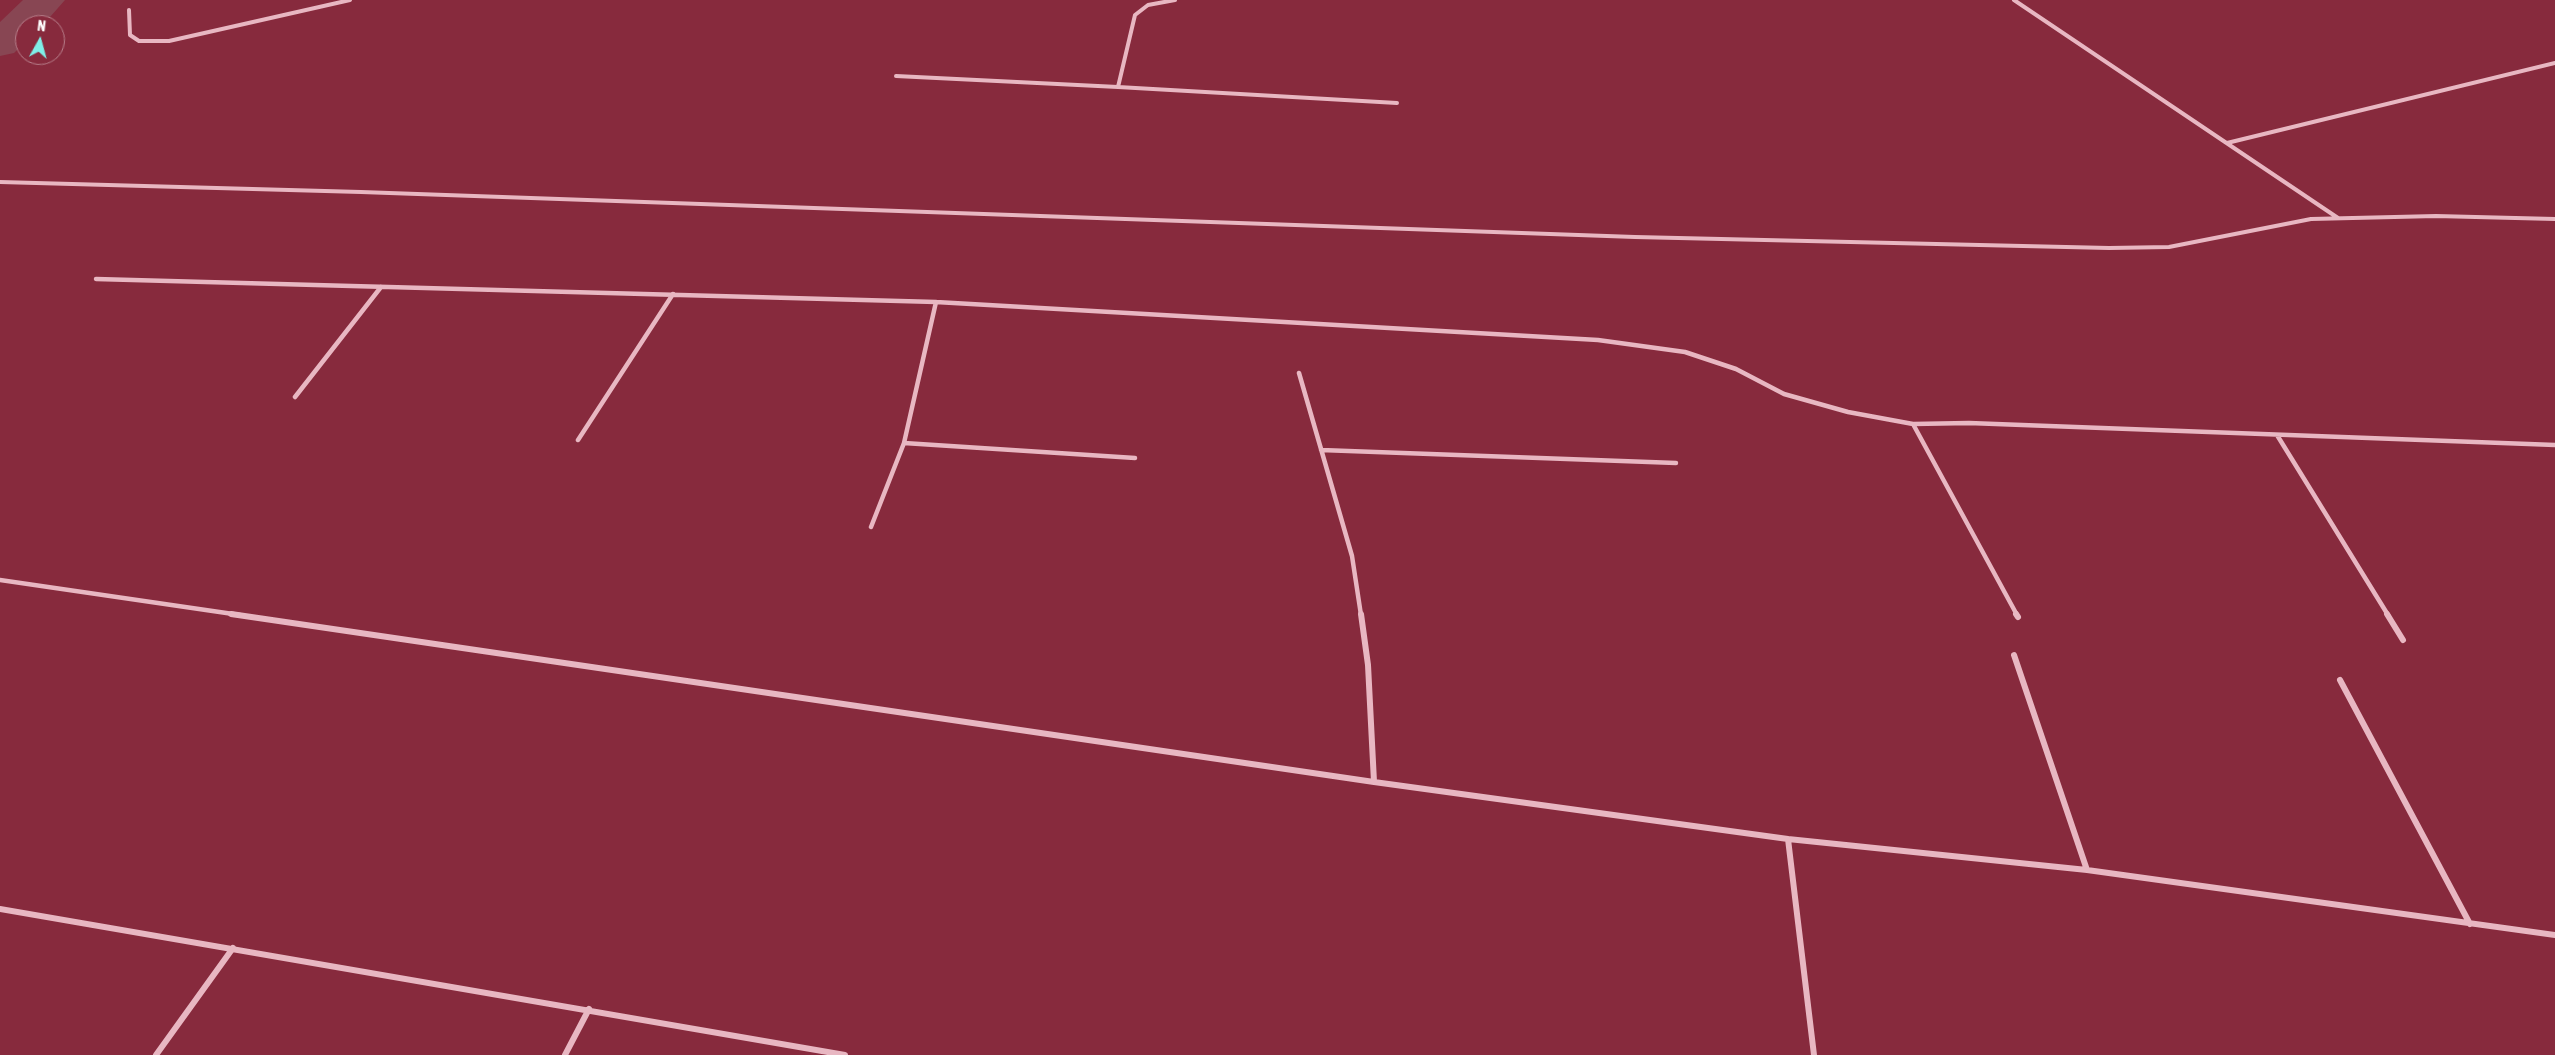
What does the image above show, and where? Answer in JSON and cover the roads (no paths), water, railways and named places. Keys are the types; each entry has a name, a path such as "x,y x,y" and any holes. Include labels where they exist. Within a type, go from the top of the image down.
{"street":[{"path":"129,10 130,35 139,41 169,41 350,0"},
{"path":"1118,87 1135,15 1148,5 1174,0"},
{"path":"2014,0 2338,218"},
{"path":"2226,143 2555,63"},
{"path":"896,76 1397,104"},
{"path":"0,182 361,192 1635,237 2109,248 2169,247 2311,219 2436,216 2555,219"},
{"path":"96,279 936,302 1598,340 1685,352 1736,369 1784,394 1848,412 1913,424 1969,423 2555,445"},
{"path":"295,398 382,287"},
{"path":"578,440 673,294"},
{"path":"870,527 904,443 936,302"},
{"path":"1299,373 1352,556 1368,665 1374,782"},
{"path":"1913,424 2018,617"},
{"path":"2277,435 2403,640"},
{"path":"904,443 1135,458"},
{"path":"1321,450 1676,463"},
{"path":"0,580 1374,782 1788,840 2087,870 2555,935"},
{"path":"2014,655 2087,870"},
{"path":"2340,680 2470,924"},
{"path":"1788,840 1814,1055"},
{"path":"0,909 589,1009 845,1055"},
{"path":"156,1055 233,948"},
{"path":"565,1055 589,1009"}],"waterway":[{"path":"0,44 46,0"}]}
